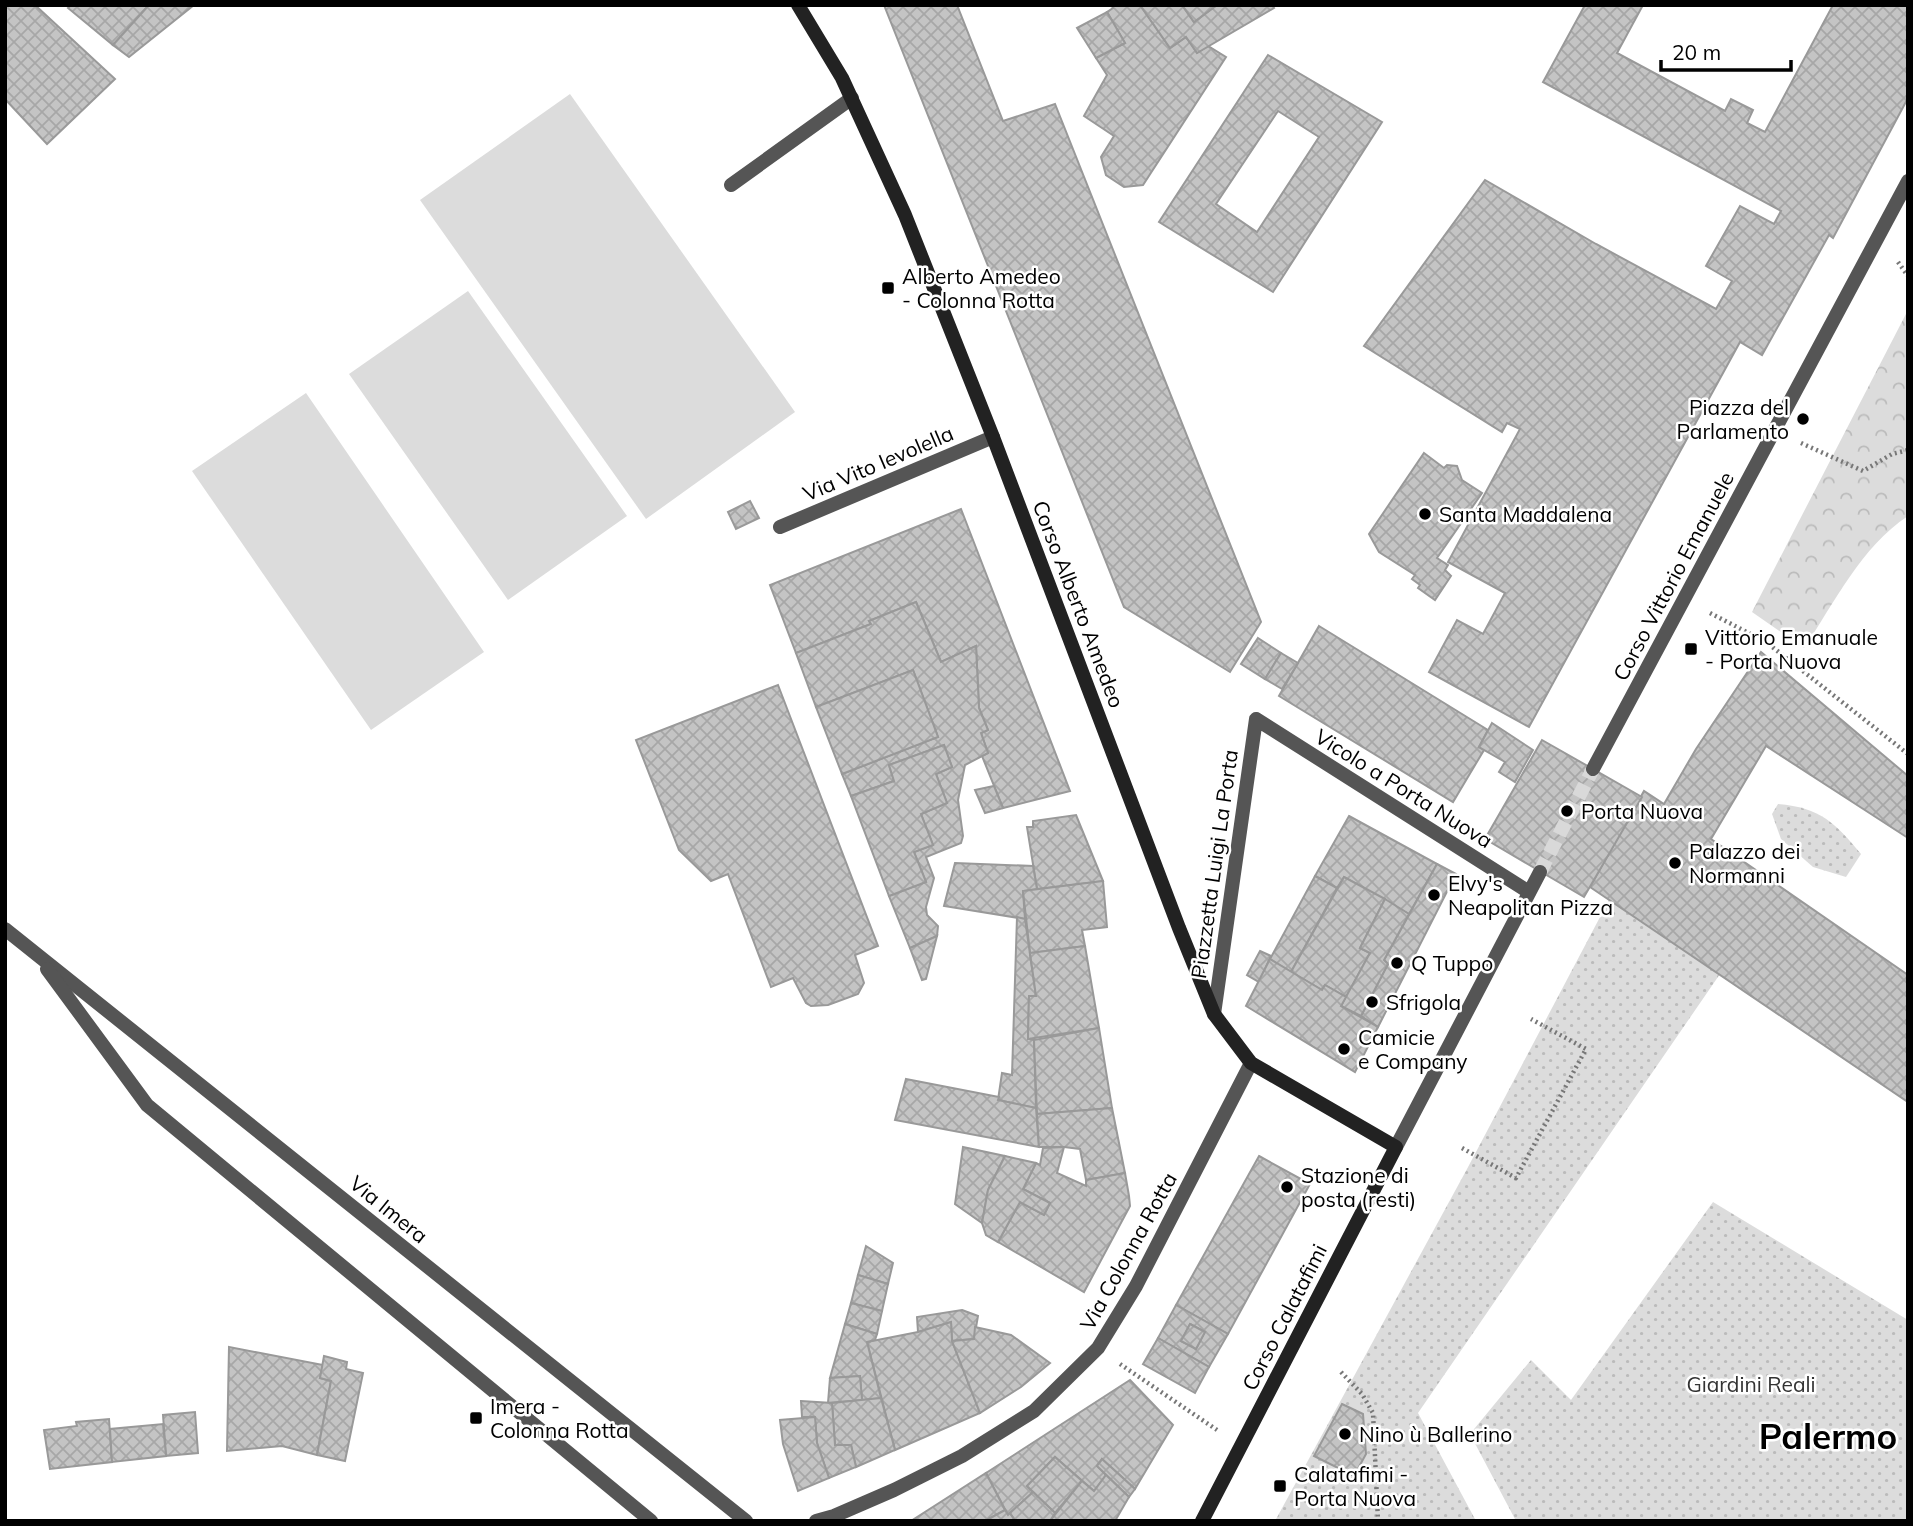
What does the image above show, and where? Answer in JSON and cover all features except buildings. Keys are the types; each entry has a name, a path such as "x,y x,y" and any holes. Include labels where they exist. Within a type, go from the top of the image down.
{"street":[{"name":"Corso Alberto Amedeo","path":"799,5 842,78 905,215 993,437 1178,928 1214,1014 1251,1063 1396,1147"},
{"path":"731,185 852,98"},
{"name":"Corso Vittorio Emanuele","path":"1593,769 1908,181"},
{"name":"Via Vito Ievolella","path":"780,527 993,437"},
{"name":"Piazzetta Luigi La Porta","path":"1214,1014 1256,719"},
{"name":"Vicolo a Porta Nuova","path":"1256,719 1529,892"},
{"name":"Corso Calatafimi","path":"1202,1521 1540,872"},
{"name":"Via Imera","path":"5,929 746,1521"},
{"path":"36,953 147,1105 651,1521"},
{"name":"Via Colonna Rotta","path":"816,1521 894,1490 962,1456 1034,1411 1098,1348 1136,1286 1251,1063"}],"path":[{"path":"1774,431 1863,471 1892,454 1908,450"},
{"path":"1684,599 1766,642 1908,754"},
{"path":"1462,1148 1516,1178 1586,1049 1531,1019"},
{"path":"1098,1348 1241,1447"},
{"path":"1340,1373 1362,1394 1373,1413 1378,1521"}],"green space":[{"path":"570,94 795,412 646,519 420,200"},
{"path":"468,291 627,516 508,600 349,374"},
{"path":"1908,310 1908,516 1876,543 1863,559 1804,648 1752,612"},
{"path":"306,393 484,652 371,730 192,471"},
{"path":"1778,804 1816,813 1843,833 1861,854 1846,877 1813,867 1781,839 1772,814"},
{"path":"1609,900 1720,974 1418,1413 1476,1521 1275,1521 1467,1169"},
{"name":"Giardini Reali","path":"1713,1202 1908,1320 1908,1521 1516,1521 1470,1434 1531,1360 1571,1400"}],"tunnel":[{"path":"1540,872 1593,769"}],"place":[{"name":"Alberto Amedeo - Colonna Rotta","path":"888,288"},
{"name":"Piazza del Parlamento","path":"1803,419"},
{"name":"Santa Maddalena","path":"1425,514"},
{"name":"Vittorio Emanuale - Porta Nuova","path":"1691,649"},
{"name":"Porta Nuova","path":"1567,811"},
{"name":"Palazzo dei Normanni","path":"1675,863"},
{"name":"Elvy's Neapolitan Pizza","path":"1434,895"},
{"name":"Q Tuppo","path":"1397,963"},
{"name":"Sfrigola","path":"1372,1002"},
{"name":"Camicie e Company","path":"1344,1049"},
{"name":"Stazione di posta (resti)","path":"1287,1187"},
{"name":"Imera - Colonna Rotta","path":"476,1418"},
{"name":"Nino ù Ballerino","path":"1345,1434"},
{"name":"Calatafimi - Porta Nuova","path":"1280,1486"}],"district":[{"name":"Palermo","path":"1828,1436"}]}
